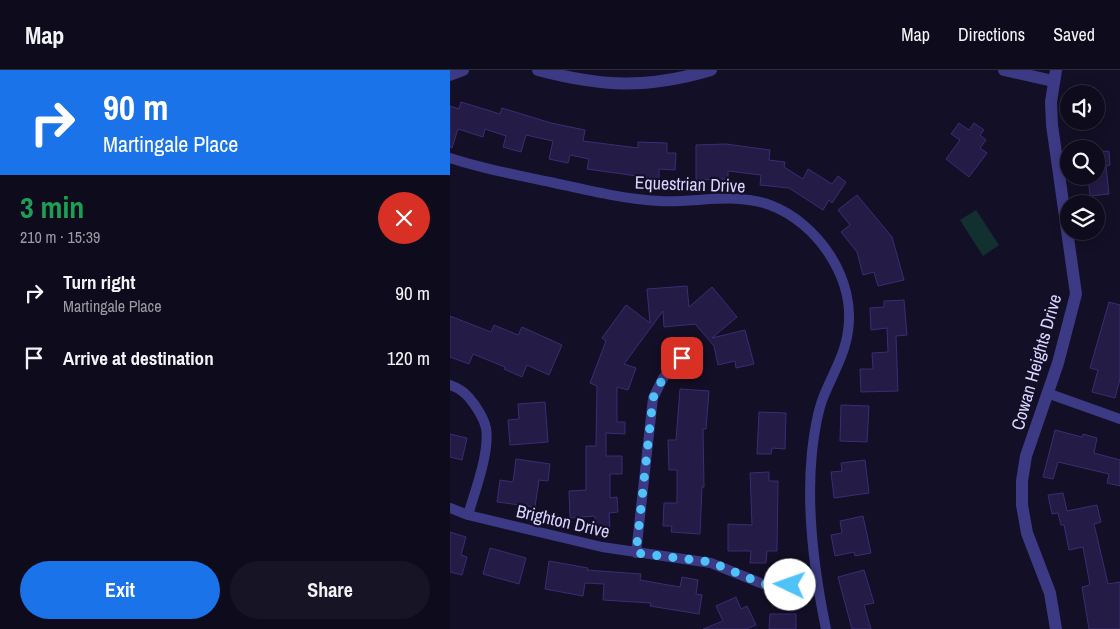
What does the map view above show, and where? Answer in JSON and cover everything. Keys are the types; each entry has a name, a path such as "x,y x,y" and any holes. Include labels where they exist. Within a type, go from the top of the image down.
{"street":[{"path":"450,75 463,70"},
{"path":"538,70 589,83 617,84 675,79 711,70"},
{"path":"1004,70 1054,75"},
{"name":"Cowan Heights Drive","path":"1054,75 1052,125 1076,294 1058,363 1026,456 1022,481 1022,504 1027,533 1050,593 1056,629"},
{"name":"Equestrian Drive","path":"450,158 476,166 620,198 662,201 704,198 770,205 796,220 828,250 846,292 848,330 844,350 821,404 812,452 812,556 826,629"},
{"path":"636,553 653,398 663,378 682,358"},
{"path":"450,386 457,388 470,397 486,427 486,445 468,515"},
{"path":"1047,393 1120,419"},
{"name":"Brighton Drive","path":"450,508 468,515 602,547 711,562 763,584 790,585 816,583"}],"green space":[{"path":"976,210 999,245 983,256 960,220"}],"building":[{"path":"461,102 500,114 502,108 551,123 585,130 583,141 638,148 638,142 667,143 667,153 676,153 675,170 659,169 659,178 637,178 637,176 587,169 589,159 570,155 568,163 549,159 553,141 526,135 521,152 503,147 506,136 485,129 483,137 458,129 452,148 450,147 450,106 459,109"},
{"path":"959,123 969,130 974,123 984,130 980,135 986,140 980,148 987,153 969,177 946,159 960,140 951,134"},
{"path":"726,144 770,150 769,160 785,162 784,167 803,179 808,169 832,184 838,176 846,182 832,203 829,200 823,210 789,188 760,185 761,175 728,171 728,179 696,180 696,145"},
{"path":"1105,151 1109,151 1110,165 1106,166 1109,194 1090,195 1089,185 1105,185"},
{"path":"857,195 892,237 904,280 878,286 874,272 863,275 857,252 841,232 850,225 838,210"},
{"path":"687,286 689,307 712,287 737,317 712,338 745,330 754,364 736,368 735,361 718,365 714,346 695,324 664,327 663,311 624,364 636,368 628,390 617,387 617,422 625,422 625,434 606,433 606,456 622,456 622,474 610,474 610,498 617,497 618,512 609,513 610,527 595,528 595,516 570,518 569,491 586,490 586,446 596,446 597,386 590,383 606,341 602,338 626,305 650,323 647,289"},
{"path":"904,300 907,335 896,336 898,391 861,392 860,369 873,369 872,353 888,352 887,328 871,330 870,308 884,307 884,301"},
{"path":"1109,302 1120,305 1120,379 1115,398 1092,392 1098,370 1090,368"},
{"path":"450,316 491,332 494,325 518,335 522,327 562,345 549,375 527,365 522,377 504,369 505,367 473,354 469,364 450,357"},
{"path":"680,389 709,391 706,429 703,429 704,487 702,487 700,534 671,532 672,526 663,526 664,503 677,503 677,470 669,470 668,440 676,440"},
{"path":"545,402 548,442 510,445 508,420 519,419 518,404"},
{"path":"841,405 869,406 867,442 840,441"},
{"path":"759,412 786,413 785,449 772,448 771,454 757,454"},
{"path":"1055,430 1082,437 1083,434 1097,438 1094,453 1120,460 1120,486 1107,483 1109,474 1058,462 1053,479 1043,477"},
{"path":"450,434 467,438 462,460 450,457"},
{"path":"516,459 550,464 548,481 539,480 535,507 497,502 500,480 513,482"},
{"path":"865,460 869,493 834,498 831,472 842,471 841,463"},
{"path":"769,472 769,481 778,481 777,551 767,551 766,563 750,563 751,551 728,551 728,524 752,525 750,473"},
{"path":"1063,493 1067,511 1097,505 1101,522 1094,524 1108,584 1120,582 1120,629 1089,629 1082,587 1090,585 1083,547 1069,550 1064,525 1061,525 1058,513 1052,514 1048,495"},
{"path":"863,516 871,553 855,556 854,552 835,556 831,535 842,533 840,521"},
{"path":"450,532 466,537 461,555 467,557 462,575 450,572"},
{"path":"490,548 526,558 519,584 483,574"},
{"path":"549,561 588,568 587,570 641,574 640,580 680,587 682,577 698,580 696,594 702,595 699,614 650,606 651,603 603,600 604,584 585,583 583,596 545,589"},
{"path":"864,570 874,603 864,605 871,629 852,629 838,577"},
{"path":"736,597 741,609 747,606 756,625 746,629 703,629 723,621 716,606"},
{"path":"770,614 796,614 796,629 769,629"}],"route":[{"path":"682,358 663,378 653,398 648,426 636,553 711,562 763,584 790,585"}]}
